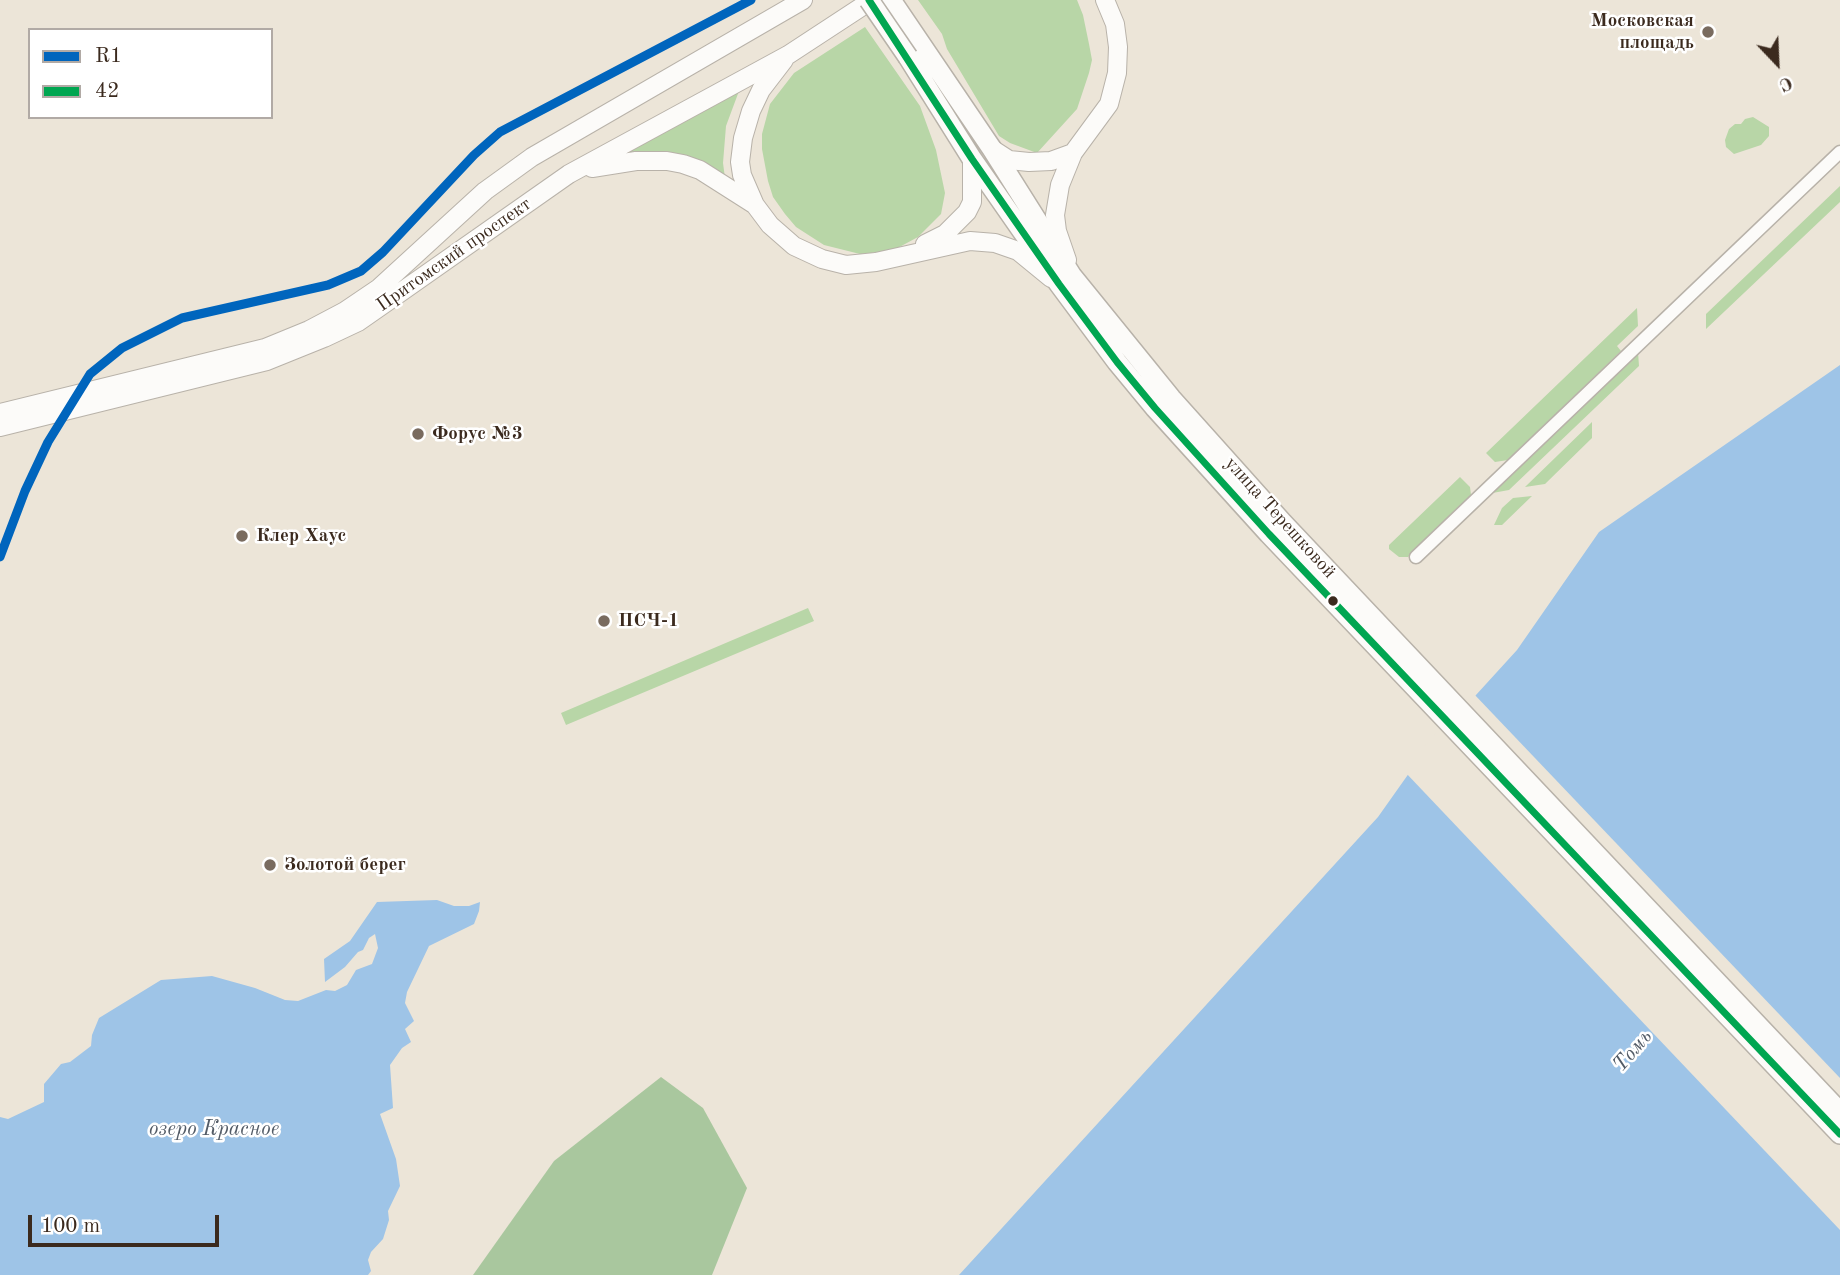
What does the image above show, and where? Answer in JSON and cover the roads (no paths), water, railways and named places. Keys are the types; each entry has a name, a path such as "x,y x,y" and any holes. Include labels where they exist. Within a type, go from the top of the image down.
{"main road":[{"name":"Притомский проспект","path":"0,413 265,348 309,330 345,311 379,288 485,191 532,157 803,0"},
{"name":"Притомский проспект","path":"0,427 267,361 324,338 358,321 569,174 788,55 871,0"},
{"name":"улица Терешковой","path":"871,0 992,149 1066,280"},
{"name":"улица Терешковой","path":"891,0 915,52 972,159 1066,280 1283,523 1383,641 1840,1134"},
{"path":"1066,280 1055,215 1060,185 1073,153 1109,104 1117,73 1115,24 1105,0"},
{"path":"788,55 761,90 743,138 740,162 755,205 770,225 793,246 822,259 846,264 876,262 970,241 995,243 1018,251 1066,280"},
{"path":"992,149 1009,160 1029,162 1051,161 1073,153"},
{"path":"897,258 945,234 967,212 972,202 972,159"},
{"path":"569,174 615,163 667,161 700,170 755,205"},
{"path":"485,191 477,206 478,215 486,222 499,223"},
{"name":"улица Терешковой","path":"1383,641 1840,1112"}],"street":[{"path":"1416,557 1840,152"}],"water":[{"name":"Томь","path":"1840,365 1840,1275 959,1275 1378,817 1424,752 1517,650 1599,532"},
{"name":"озеро Красное","path":"437,900 454,906 469,906 480,902 479,911 474,924 429,946 407,992 405,1003 414,1021 405,1029 411,1042 402,1048 390,1065 393,1108 380,1114 396,1159 400,1186 388,1211 389,1220 383,1239 371,1252 368,1260 371,1271 368,1275 0,1275 0,1117 8,1119 44,1102 44,1084 61,1064 70,1062 91,1046 99,1018 161,980 212,976 285,1000 298,1001 326,990 335,991 347,985 356,970 372,964 378,948 375,934 369,938 363,950 325,982 324,959 350,941 377,902"}],"place":[{"name":"Московская площадь","path":"1708,32"},
{"name":"Форус №3","path":"418,434"},
{"name":"Клер Хаус","path":"242,536"},
{"name":"ПСЧ-1","path":"604,621"},
{"name":"Золотой берег","path":"270,865"}]}
